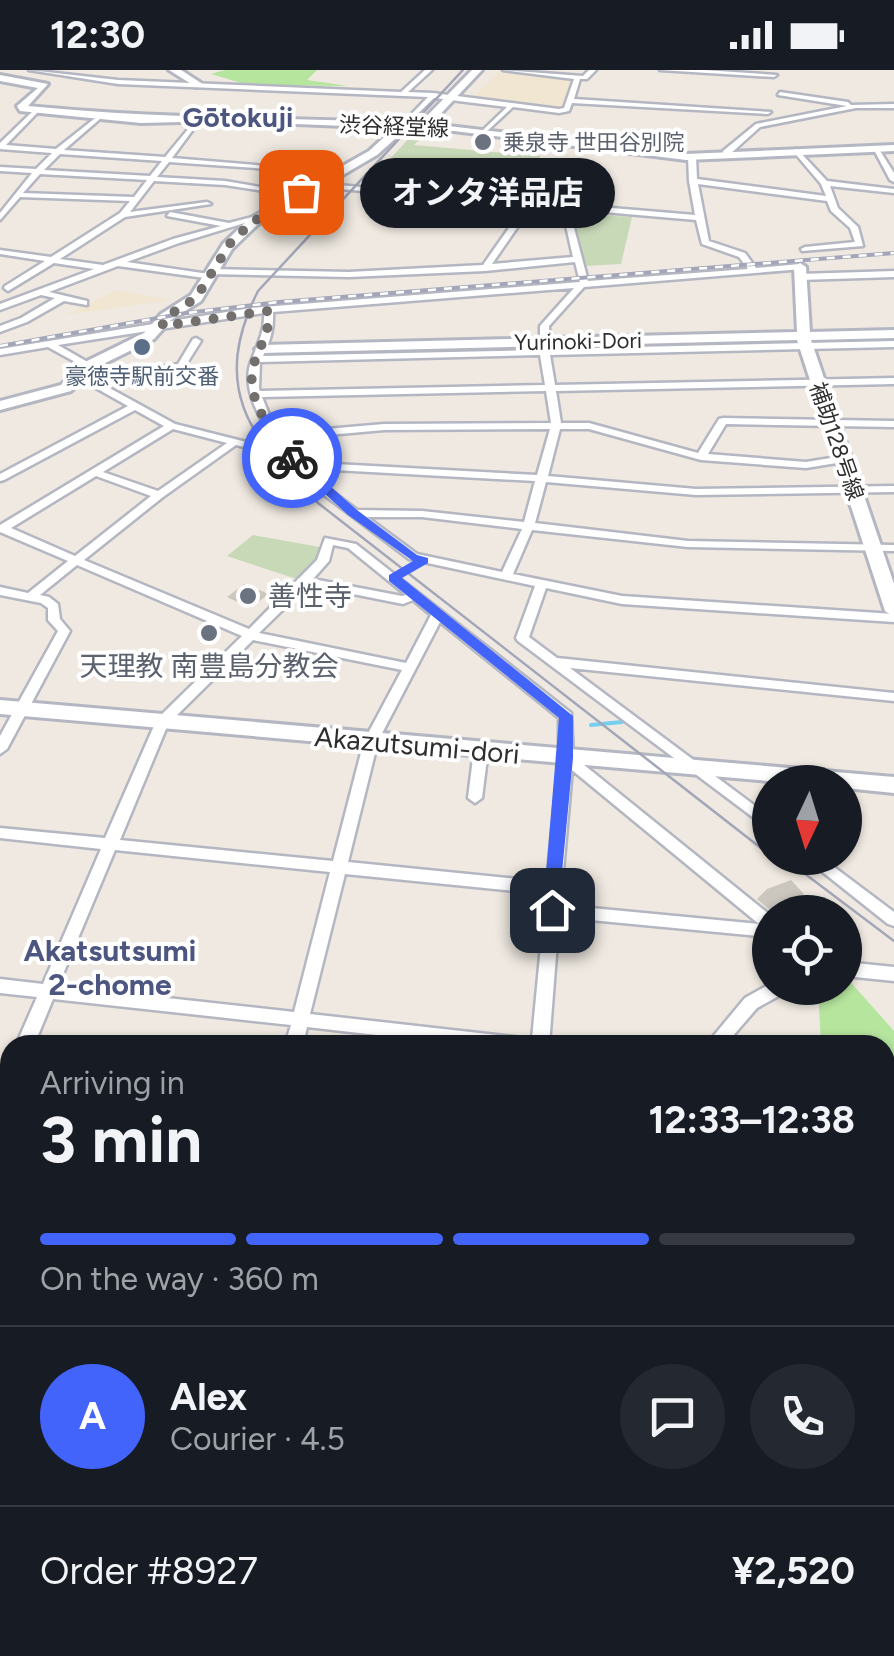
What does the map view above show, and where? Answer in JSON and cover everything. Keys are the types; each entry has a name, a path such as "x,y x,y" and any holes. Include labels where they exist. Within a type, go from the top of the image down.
{"main road":[{"path":"174,70 199,84"},
{"path":"423,126 477,70"},
{"path":"0,78 45,86"},
{"path":"36,112 20,108 45,86"},
{"path":"6,103 24,104"},
{"name":"渋谷経堂線","path":"36,112 141,120 201,118 423,126 692,156 894,148"},
{"path":"0,406 46,396 164,321 196,298 230,243 260,217 381,148 403,126"},
{"name":"補助128号線","path":"800,272 804,341 894,614"},
{"name":"Yurinoki-Dori","path":"260,354 804,341 894,334"},
{"name":"Akazutsumi-dori","path":"11,708 894,785"}],"street":[{"path":"32,70 154,84 433,95 564,111 577,78"},
{"path":"45,86 71,70"},
{"path":"402,94 429,70"},
{"path":"506,70 577,78 585,78 593,70"},
{"path":"663,70 775,72 780,94 758,125 726,153"},
{"path":"678,81 679,71"},
{"path":"675,106 676,91"},
{"path":"780,94 856,106 894,106"},
{"path":"403,126 433,95"},
{"path":"571,101 768,112"},
{"path":"485,131 513,105"},
{"path":"758,125 856,106"},
{"path":"0,147 36,112"},
{"path":"1,215 77,132 99,116"},
{"path":"4,287 56,260 123,215 201,118"},
{"path":"0,147 298,169"},
{"path":"877,148 894,180"},
{"path":"797,151 825,183 834,208 854,228 860,244 805,249"},
{"path":"692,156 705,242 742,255 753,270"},
{"path":"0,169 225,183 296,194"},
{"path":"693,181 830,199"},
{"path":"825,183 894,191"},
{"path":"317,185 699,218"},
{"path":"17,194 136,198"},
{"path":"123,215 207,204"},
{"path":"485,268 529,204"},
{"path":"565,209 584,282"},
{"path":"162,212 231,224"},
{"path":"0,307 117,263 260,217"},
{"path":"0,252 104,268"},
{"path":"117,263 210,275 398,276 577,259"},
{"path":"0,352 164,321 584,282 753,270 894,274"},
{"path":"398,276 406,298"},
{"path":"506,576 529,525 556,426 544,347 549,318 584,282"},
{"path":"4,287 84,303"},
{"path":"0,329 23,324 62,298"},
{"path":"268,311 269,321 254,364 256,394 275,437 290,456 352,512 413,557 622,600 894,614"},
{"path":"23,324 34,346"},
{"path":"99,384 112,378 180,366 196,341"},
{"path":"804,341 894,344"},
{"path":"49,344 99,384 171,426 334,466 696,492 894,490"},
{"path":"256,394 894,381"},
{"path":"0,478 136,406"},
{"path":"701,457 723,422 894,424"},
{"path":"1,529 171,426"},
{"path":"275,437 384,427 556,426 609,429 701,457 806,465 843,459"},
{"path":"30,597 159,495 232,444"},
{"path":"97,473 159,495"},
{"path":"352,512 422,514 688,544 894,548"},
{"path":"1,529 252,636 411,668"},
{"path":"29,1035 162,722 306,582 323,560 330,540 352,546 566,716 566,758 541,1035"},
{"path":"393,578 424,560"},
{"path":"306,582 403,600 415,595"},
{"path":"542,583 522,638 752,812"},
{"path":"0,591 54,607 54,620 64,631 11,708 0,748"},
{"path":"297,1035 370,741 438,612"},
{"path":"555,662 894,696"},
{"path":"475,798 481,750"},
{"path":"566,758 752,913"},
{"path":"0,833 554,889"},
{"path":"834,875 894,920"},
{"path":"552,910 752,927"},
{"path":"862,971 894,974"},
{"path":"0,986 441,1035"},
{"path":"724,1035 752,1002"}],"shaded area":[{"path":"501,70 573,80 564,109 471,99"},
{"path":"117,290 171,300 65,315"}],"green space":[{"path":"225,70 317,70 307,80 348,86 248,85 211,74"},
{"path":"414,133 426,134 414,145 540,156 525,202 494,199 504,171 389,160"},
{"path":"569,213 632,217 621,264 584,266"},
{"path":"253,535 320,547 316,561 300,580 227,556"},
{"path":"862,995 894,1031 894,1035 820,1035 819,1005 862,1005"}],"building":[{"name":"善性寺","path":"244,584 269,594 250,608 227,597"},
{"path":"791,880 804,894 761,895"}],"waterway":[{"path":"591,725 622,722"}],"tram line":[{"path":"463,70 258,291 244,324 238,355 238,382 244,408 272,456 318,503 752,841"},
{"path":"807,875 894,941"}],"railway":[{"path":"0,346 186,313 279,302 894,253"}],"way so far":[{"path":"292,458 266,422 254,388 254,364 262,349 268,311 162,326 166,317 196,298 233,239 301,192"}],"place":[{"name":"乗泉寺 世田谷別院","path":"483,142"},
{"name":"オンタ洋品店","path":"301,192"},
{"name":"豪徳寺駅前交番","path":"142,347"},
{"name":"善性寺","path":"248,596"},
{"name":"天理教 南豊島分教会","path":"209,633"}],"district":[{"name":"Gōtokuji","path":"238,117"},
{"name":"Akatsutsumi 2-chome","path":"110,968"}],"route":[{"path":"292,458 352,512 413,557 424,560 393,578 566,716 566,758 552,910"}]}
